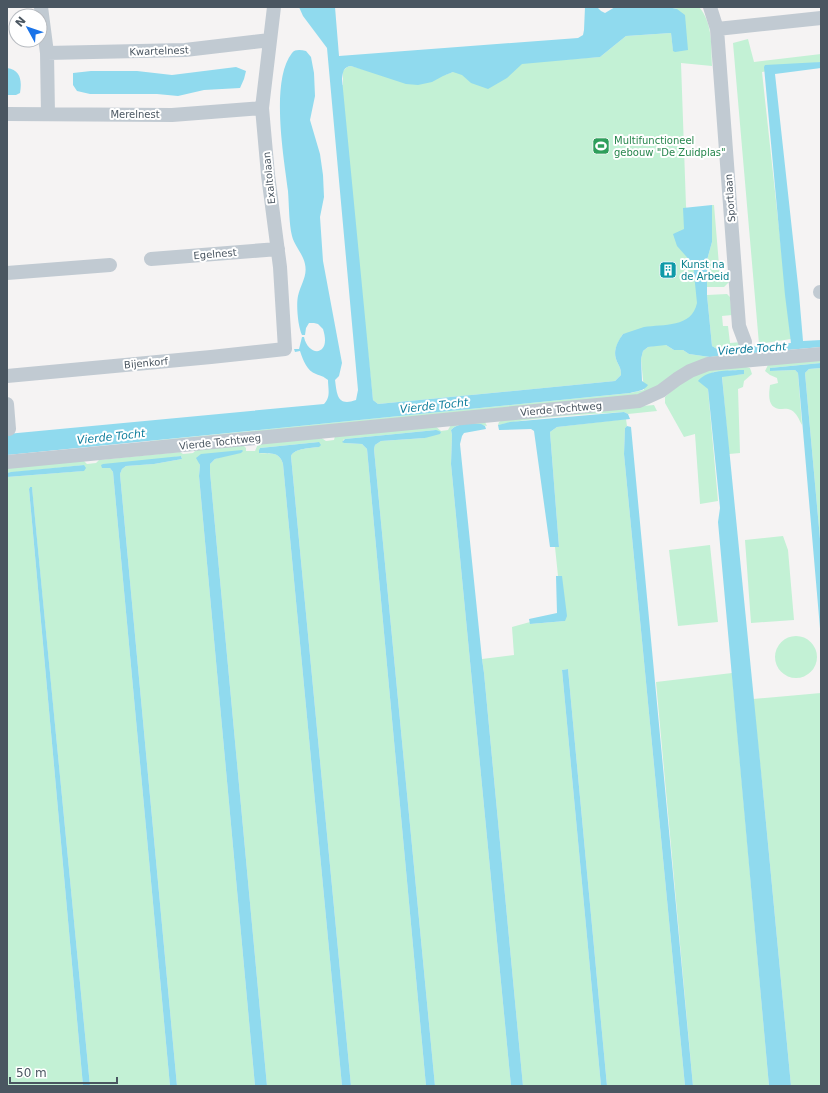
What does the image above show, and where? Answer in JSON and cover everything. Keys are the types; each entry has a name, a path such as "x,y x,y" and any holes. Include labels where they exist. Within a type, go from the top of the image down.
{"street":[{"path":"41,7 47,53 48,114"},
{"name":"Exaltolaan","path":"274,7 262,108 268,175 280,267 285,349"},
{"name":"Sportlaan","path":"710,7 716,29 739,326 745,342"},
{"path":"716,29 821,18"},
{"name":"Kwartelnest","path":"47,53 185,50 270,40"},
{"name":"Merelnest","path":"7,114 172,115 262,108"},
{"name":"Egelnest","path":"151,259 278,249"},
{"path":"7,273 110,265"},
{"name":"Bijenkorf","path":"7,376 285,349"},
{"name":"Vierde Tochtweg","path":"10,460 292,432 639,401 661,391 690,371 708,364 821,354"},
{"path":"7,404 9,429"}],"green space":[{"path":"668,7 699,7 707,20 711,43 712,66 681,63 686,206 702,323 623,334 615,352 621,375 615,381 378,404 373,400 339,85 343,85 343,71 347,67 351,66 373,72 445,75 453,72 531,62 600,57 626,36 671,33 673,50 677,9"},
{"path":"748,39 754,62 821,54 821,62 762,72 791,339 759,344 733,43"},
{"path":"712,205 714,205 720,277 730,277 730,281 724,287 707,287 707,260 712,242"},
{"path":"727,294 730,297 732,315 722,316 723,326 728,326 730,343 742,342 744,347 717,349 712,346 707,295"},
{"path":"666,345 674,350 683,350 689,354 710,357 745,352 744,356 647,394 150,445 150,441 630,393 644,390 641,359 643,351 648,347"},
{"path":"821,357 821,363 770,368 770,371 795,370 798,373 802,425 793,411 788,409 779,409 772,406 769,392 770,385 778,383 777,378 765,371 768,365"},
{"path":"711,368 750,368 752,374 744,381 743,387 738,389 740,453 729,454 722,376 744,374 744,370 713,372 708,389 718,501 700,504 695,434 684,437 665,403 665,397 685,379"},
{"path":"821,368 821,550 805,373 809,369"},
{"path":"654,405 657,411 628,414 624,412 561,416 498,425 499,422 505,418"},
{"path":"626,419 627,426 625,428 624,454 685,1086 607,1086 568,669 562,670 601,1086 523,1086 482,659 514,655 512,627 530,622 530,624 565,621 561,576 558,576 555,547 559,547 550,432 557,427"},
{"path":"484,420 487,426 463,424 454,427 451,430 451,464 511,1086 435,1086 374,449 375,445 381,441 425,438 436,430 343,440 344,443 362,444 367,449 426,1086 351,1086 291,456 296,451 319,447 319,442 260,448 259,453 271,453 277,455 283,464 342,1086 267,1086 210,472 210,464 215,459 221,457 199,462 199,476 255,1086 177,1086 120,474 122,469 126,466 154,464 182,459 181,456 102,468 110,468 113,472 170,1086 90,1086 32,488 30,487 83,1086 7,1086 7,477 83,471 84,465 7,473 7,466 84,461 87,464 96,463 99,460 180,452 183,454 193,453 196,450 243,445 246,448 246,451 255,451 258,444 320,437 326,441 334,440 335,436 434,425 441,431 448,430 452,423"},
{"path":"783,536 788,550 794,620 751,623 745,540"},
{"path":"710,545 718,622 678,626 669,550"},
{"path":"792,636 800,636 811,642 817,653 817,661 811,672 800,678 792,678 781,672 775,661 775,653 781,642"},
{"path":"732,673 769,1086 693,1086 656,682"},
{"path":"821,693 821,1086 791,1086 753,699"}],"water":[{"name":"Vierde Tocht","path":"299,7 335,7 339,56 578,38 583,35 585,7 597,7 605,13 615,7 668,7 677,9 685,15 688,50 673,51 671,33 626,36 600,57 522,64 507,78 488,89 471,83 462,75 453,72 432,82 418,85 406,84 351,66 345,69 342,79 373,400 378,404 615,381 621,375 615,352 623,334 644,327 668,325 683,321 694,311 697,303 693,264 677,246 673,234 684,229 683,208 712,205 712,242 707,260 707,295 712,346 717,349 791,343 785,295 765,65 821,62 821,68 775,74 803,341 821,340 821,347 754,353 745,352 710,357 689,354 683,350 674,350 666,345 648,347 643,351 641,359 642,381 648,385 642,390 630,393 7,455 7,434 324,404 328,399 328,380 313,373 308,368 300,351 295,352 294,349 299,349 302,337 304,337 306,344 310,348 314,351 318,351 322,349 325,338 323,329 318,324 309,323 306,328 305,335 302,335 299,327 297,305 298,296 306,269 303,258 294,242 291,231 280,120 280,100 285,66 292,53 296,50 306,51 311,57 314,73 315,96 310,120 320,154 323,175 324,197 320,217 323,261 342,363 339,376 335,380 336,390 339,398 345,402 356,400 358,390 327,48 303,16"},
{"path":"236,67 246,71 240,88 204,90 178,96 157,94 90,94 77,91 73,85 73,73 91,71 137,71 172,75"},
{"path":"7,68 15,71 20,77 20,93 16,95 7,95"},
{"path":"821,363 821,368 809,369 805,373 821,550 821,640 798,373 795,370 770,371 770,368"},
{"path":"744,370 744,374 722,377 791,1086 769,1086 718,522 720,508 708,389 698,381 702,377 711,373"},
{"path":"624,412 628,414 630,419 557,427 550,432 559,547 550,547 534,431 531,429 499,430 498,425 510,422"},
{"path":"481,424 485,426 486,429 464,433 460,444 484,673 523,1086 511,1086 451,464 451,430 454,427 461,425"},
{"path":"627,426 631,427 693,1086 685,1086 624,454 625,428"},
{"path":"436,430 441,432 440,434 425,438 381,441 375,445 374,449 435,1086 426,1086 367,449 362,444 342,442 345,439"},
{"path":"319,442 321,445 319,447 296,451 291,456 351,1086 342,1086 283,464 277,455 271,453 259,453 260,448"},
{"path":"243,451 241,453 215,459 210,464 210,472 267,1086 255,1086 199,476 200,465 196,458 201,454"},
{"path":"181,456 182,459 154,464 126,466 122,469 120,474 177,1086 170,1086 113,472 110,468 102,468 101,465"},
{"path":"84,465 86,468 84,471 7,477 7,473 11,472"},
{"path":"30,487 32,487 90,1086 83,1086"},
{"path":"556,576 562,576 567,616 565,621 530,624 529,619 557,613"},
{"path":"568,669 607,1086 601,1086 562,670"}],"place":[{"name":"Multifunctioneel gebouw \"De Zuidplas\"","path":"601,146"},
{"name":"Kunst na de Arbeid","path":"668,270"}]}
